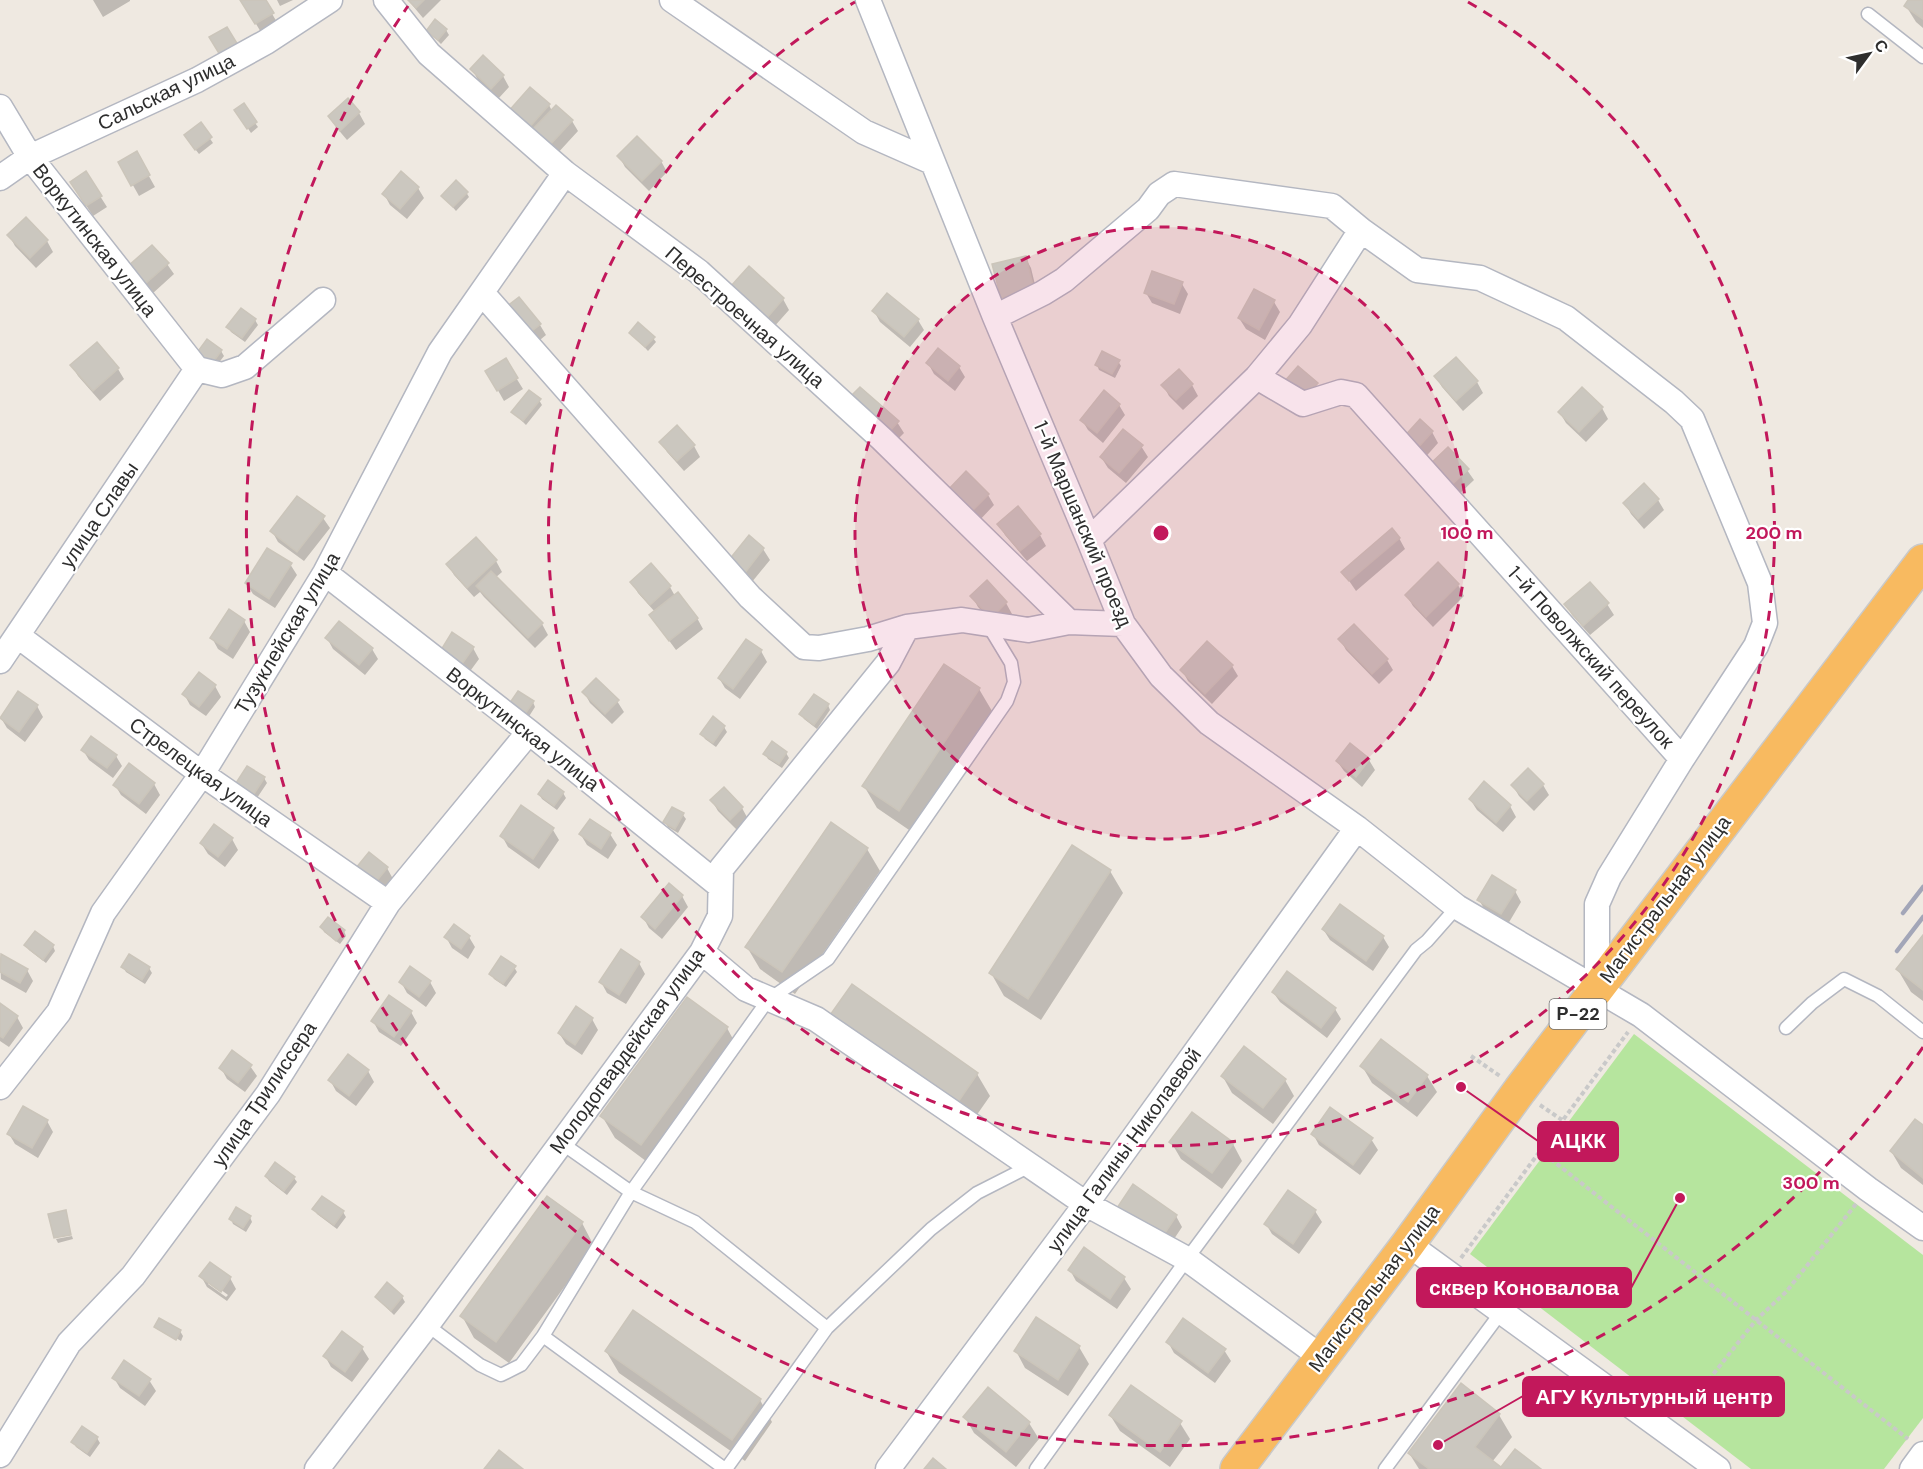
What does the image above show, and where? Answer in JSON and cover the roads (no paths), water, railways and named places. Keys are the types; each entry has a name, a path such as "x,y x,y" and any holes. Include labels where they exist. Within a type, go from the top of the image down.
{"highway":[{"name":"Магистральная улица","path":"1237,1469 1408,1244 1597,988 1923,561"}],"street":[{"name":"Сальская улица","path":"0,178 30,157 196,81 266,42 330,0"},
{"name":"Перестроечная улица","path":"386,0 429,54 565,173 699,272 882,438 1069,622"},
{"path":"672,0 864,132 932,162"},
{"name":"1-й Маршанский проезд","path":"868,0 994,317 1089,540 1122,624 1161,676 1209,723 1357,828 1457,906 1641,1015 1868,1189 1923,1228"},
{"name":"Воркутинская улица","path":"0,107 30,157 197,369"},
{"name":"Тузуклейская улица","path":"0,1087 59,1012 103,913 202,774 325,573 440,352 565,173"},
{"path":"994,317 1064,280 1148,209 1159,194 1174,184 1332,206 1417,270 1480,278 1566,318 1674,402 1692,419 1760,584 1764,623 1756,646 1609,877 1597,904 1597,988"},
{"path":"1089,540 1257,377 1300,326 1361,230"},
{"path":"482,293 750,597 804,646 819,648 868,639 907,627 962,620 1028,630 1069,622 1122,624"},
{"path":"197,369 222,375 245,367 323,300"},
{"name":"улица Славы","path":"0,661 197,369"},
{"name":"1-й Поволжский переулок","path":"1257,377 1303,404 1341,392 1356,394 1682,759"},
{"name":"Воркутинская улица","path":"325,573 529,732 720,886"},
{"name":"Молодогвардейская улица","path":"317,1469 702,952 720,916 721,869 888,663 907,627"},
{"name":"Стрелецкая улица","path":"18,636 202,774 388,903"},
{"name":"улица Трилиссера","path":"0,1455 69,1343 134,1276 268,1094 388,903 529,732"},
{"name":"улица Галины Николаевой","path":"888,1469 1086,1204 1357,828"},
{"path":"702,952 746,989 816,1019 1086,1204 1187,1259 1322,1357"},
{"path":"1408,1244 1718,1469"},
{"path":"1912,1469 1918,1449"}],"lane":[{"path":"1868,14 1923,57"},
{"path":"426,1325 480,1365 501,1375 521,1365 543,1336 632,1192 768,1000 828,959 1007,701 1014,682 1011,663 988,625"},
{"path":"1036,1469 1187,1259 1416,950 1457,906"},
{"path":"1786,1028 1812,1002 1844,979 1878,996 1923,1032"},
{"path":"560,1142 632,1192 695,1222 827,1328"},
{"path":"543,1336 726,1469 827,1328 940,1222 976,1193 1030,1166"},
{"path":"1385,1469 1502,1311"}],"railway":[{"path":"1903,913 1923,887"},
{"path":"1897,951 1923,917"}],"place":[{"name":"АЦКК","path":"1461,1087"},
{"name":"сквер Коновалова","path":"1680,1198"},
{"name":"АГУ Культурный центр","path":"1438,1445"}]}
